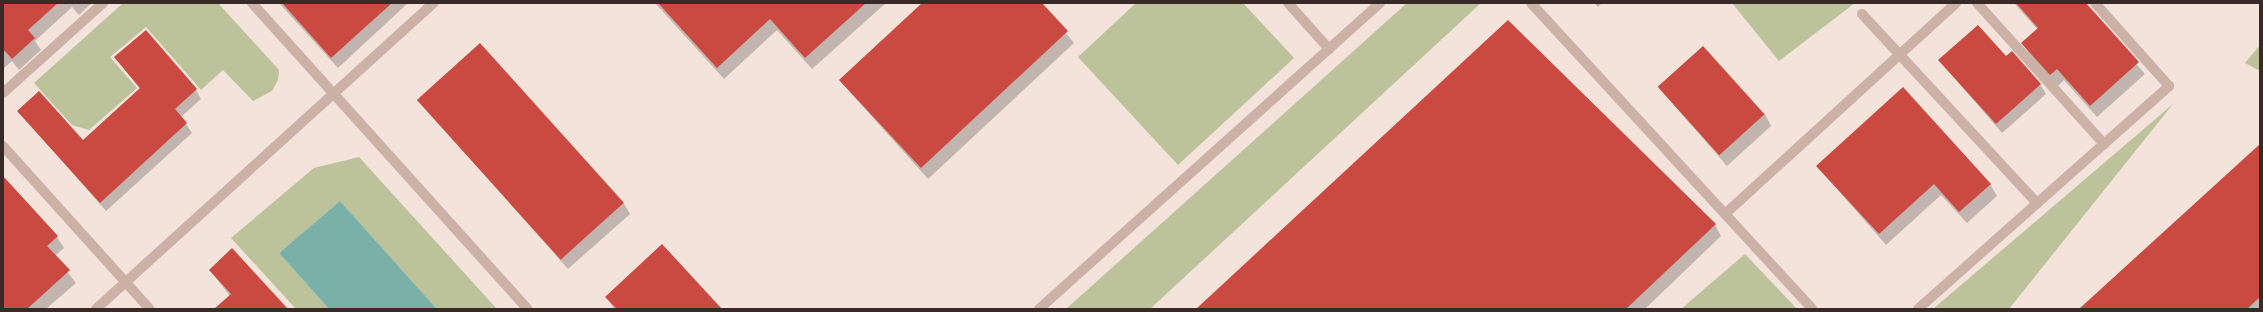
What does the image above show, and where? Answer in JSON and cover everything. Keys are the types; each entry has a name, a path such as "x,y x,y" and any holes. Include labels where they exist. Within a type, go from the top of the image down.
{"street":[{"path":"3,93 103,3"},
{"path":"252,3 528,309"},
{"path":"96,309 434,3"},
{"path":"1288,3 1329,49"},
{"path":"1039,309 1380,3"},
{"path":"1531,3 1812,309"},
{"path":"1725,214 1956,3"},
{"path":"1977,3 2104,144"},
{"path":"1918,309 2169,86 2095,3"},
{"path":"1862,14 1898,55 2037,204"},
{"path":"3,146 150,309"}],"green space":[{"path":"123,3 218,3 279,70 278,80 272,91 253,101 223,70 201,90 146,27 110,57 137,88 89,130 72,125 34,83"},
{"path":"1136,3 1243,3 1294,58 1178,165 1078,57"},
{"path":"1407,3 1481,3 1150,309 1066,309"},
{"path":"1732,3 1855,3 1779,61"},
{"path":"2260,45 2260,71 2245,63"},
{"path":"2173,104 2009,309 1933,309"},
{"path":"359,157 497,309 437,309 340,201 279,253 329,309 296,309 231,238 314,168"},
{"path":"1745,254 1797,309 1681,309"}],"water":[{"path":"340,201 437,309 329,309 279,253"}],"building":[{"path":"3,3 58,3 28,30 35,38 12,59 3,49"},
{"path":"282,3 392,3 331,58"},
{"path":"658,3 866,3 805,58 770,19 717,68"},
{"path":"922,3 1042,3 1068,31 921,168 839,80"},
{"path":"2016,3 2086,3 2139,62 2090,106 2057,69 2050,75 2021,43 2038,28"},
{"path":"1508,20 1716,224 1626,309 1196,309"},
{"path":"1978,25 2006,56 2012,51 2041,84 1996,124 1938,60"},
{"path":"146,30 197,89 175,109 187,123 100,203 17,111 39,91 83,140 140,88 114,57"},
{"path":"480,43 624,203 561,260 417,100"},
{"path":"1703,46 1765,114 1719,155 1658,87"},
{"path":"1903,87 1991,184 1959,212 1934,184 1879,234 1816,166"},
{"path":"2260,144 2260,297 2247,309 2079,309"},
{"path":"3,176 58,236 47,246 70,270 27,309 3,309"},
{"path":"662,244 722,309 617,309 605,297"},
{"path":"232,248 288,309 214,309 231,294 209,270"}]}
